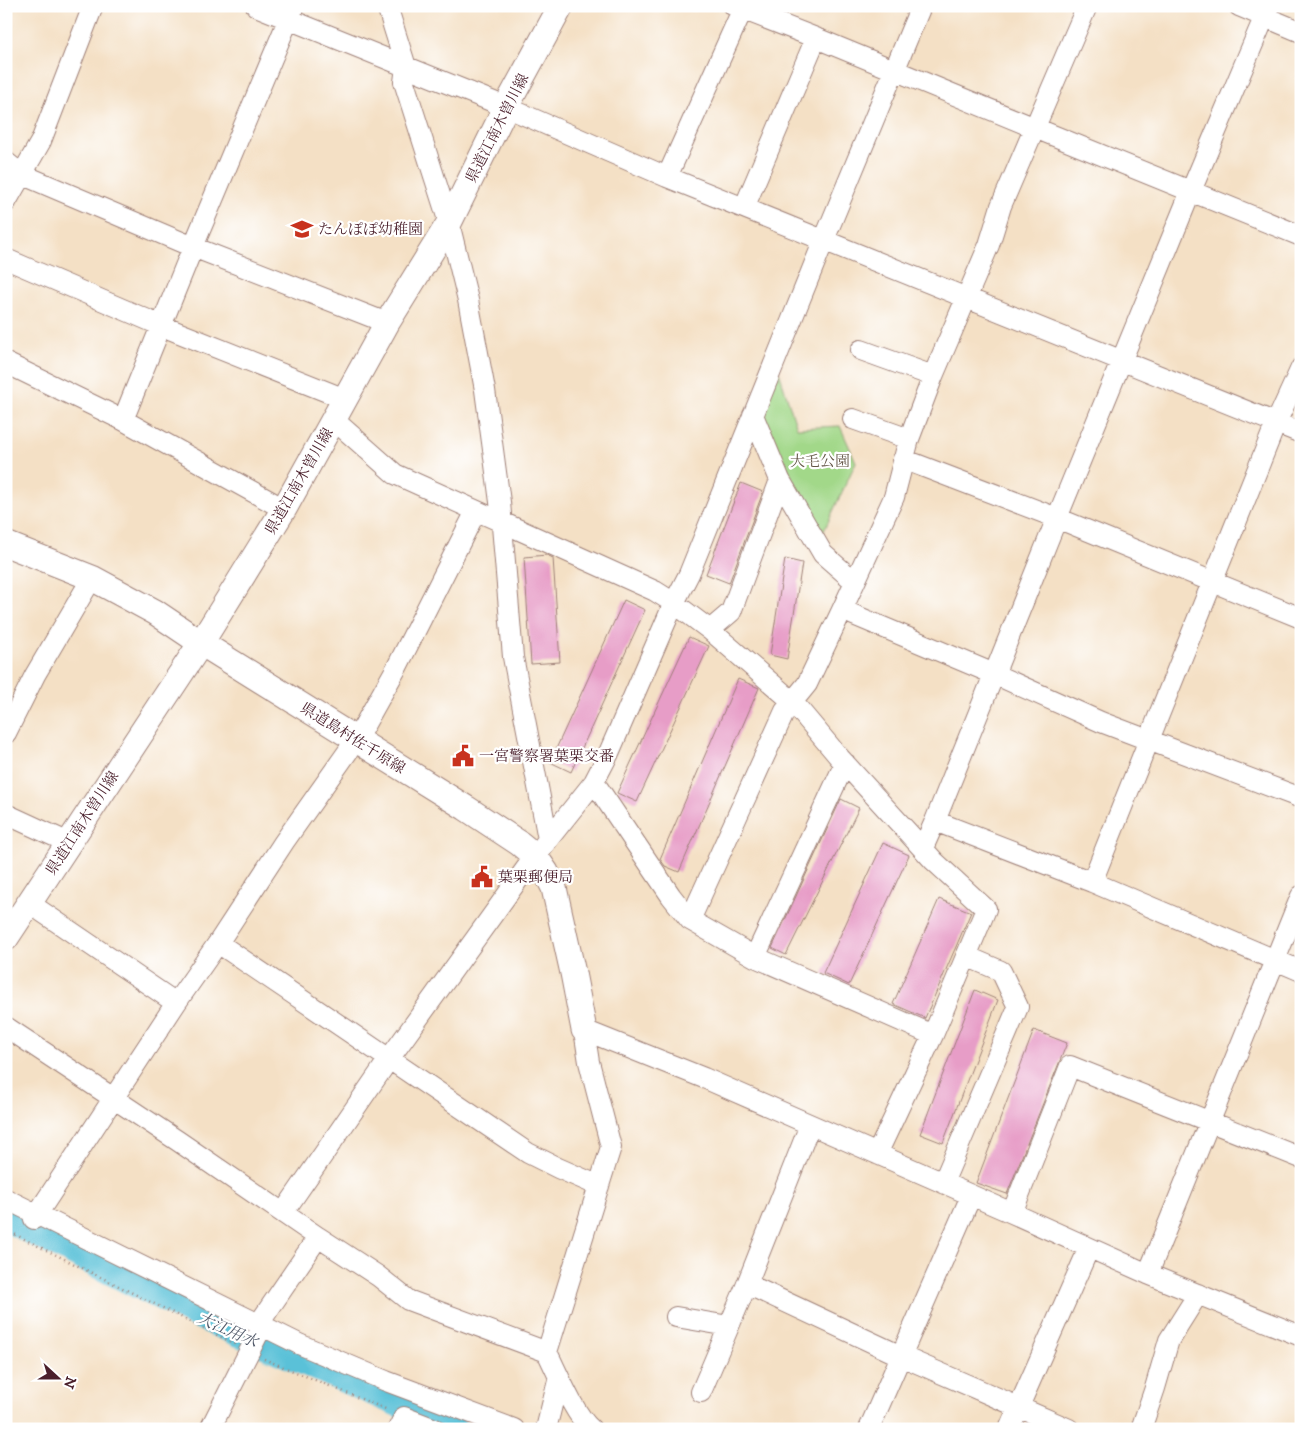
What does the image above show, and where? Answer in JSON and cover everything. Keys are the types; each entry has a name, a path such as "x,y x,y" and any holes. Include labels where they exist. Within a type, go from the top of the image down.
{"main road":[{"name":"県道江南木曽川線","path":"6,938 201,643 284,509 387,323 449,223 506,107 560,6"},
{"name":"県道島村佐千原線","path":"6,544 92,578 123,593 519,843 542,848 546,872 554,888 584,1030"}],"street":[{"path":"6,202 14,168 41,141 93,6"},
{"path":"256,6 291,13 406,67 506,107 667,177 1301,433"},
{"path":"387,6 406,67 404,82 449,223 468,300 485,390 502,523 513,657 542,848"},
{"path":"283,1213 390,1059 542,848 594,782 608,755 674,603 689,574 920,6"},
{"path":"690,920 785,711 807,684 894,497 909,440 933,376 989,245 1001,206 1087,6"},
{"path":"1239,6 1267,11 1301,32"},
{"path":"667,177 740,7 1301,236"},
{"path":"923,848 1191,190 1267,11"},
{"path":"123,420 291,13"},
{"path":"744,208 816,38"},
{"path":"14,168 194,247 387,323"},
{"path":"6,259 162,326 339,409 395,474 655,592 674,603 710,630 792,701 845,764 934,861 986,909 933,1035 877,1154"},
{"path":"862,350 933,376"},
{"path":"6,362 123,420 284,509"},
{"path":"1092,882 1276,423 1301,368"},
{"path":"753,415 780,480 823,554 855,582"},
{"path":"853,419 909,440"},
{"path":"903,459 1057,518 1301,618"},
{"path":"710,630 731,612 780,480"},
{"path":"36,1217 284,842 356,740 398,667 476,511"},
{"path":"6,733 35,675 92,578"},
{"path":"842,610 994,674 1101,722 1301,798"},
{"path":"756,957 845,764"},
{"path":"594,782 671,896 690,920 756,957 933,1035"},
{"path":"6,814 68,843"},
{"path":"935,821 1092,882 1301,971"},
{"path":"1148,1274 1301,896"},
{"path":"29,903 176,1003"},
{"path":"218,943 528,1153 599,1186"},
{"path":"943,1183 1018,1007 1001,971 966,956"},
{"path":"6,1027 378,1276 408,1300 547,1352"},
{"path":"584,1030 704,1078 1148,1274 1301,1336"},
{"path":"584,1030 589,1062 611,1148 547,1352 584,1422 592,1429"},
{"path":"1012,1213 1070,1066 1301,1158"},
{"path":"701,1392 747,1284 810,1125"},
{"path":"869,1429 970,1196"},
{"path":"6,1199 254,1340 352,1368 514,1429"},
{"path":"210,1429 254,1340 318,1237"},
{"path":"1009,1429 1089,1248"},
{"path":"747,1284 901,1356 1068,1429"},
{"path":"1141,1429 1169,1340 1198,1294"},
{"path":"676,1317 729,1326"},
{"path":"546,1429 559,1377"},
{"path":"401,1423 435,1429"}],"path":[{"path":"6,1230 254,1340 277,1365 401,1423"}],"green space":[{"name":"大毛公園","path":"779,372 797,428 840,426 856,462 822,535 759,414"}],"building":[{"path":"741,483 763,492 729,583 706,574"},
{"path":"547,555 553,558 560,662 531,664 524,557"},
{"path":"785,559 802,563 787,659 770,655"},
{"path":"624,600 645,610 571,772 550,762"},
{"path":"689,637 709,646 637,802 617,793"},
{"path":"738,679 759,688 679,872 665,866 660,859"},
{"path":"841,799 859,808 786,955 772,948"},
{"path":"883,843 909,855 849,985 823,973"},
{"path":"939,899 971,912 925,1018 893,1004"},
{"path":"975,990 998,1000 943,1143 920,1134"},
{"path":"1034,1030 1067,1043 1007,1194 976,1183"}],"waterway":[{"name":"大江用水","path":"6,1219 187,1311 455,1429"}],"place":[{"name":"たんぽぽ幼稚園","path":"302,229"},
{"name":"一宮警察署葉栗交番","path":"463,756"},
{"name":"葉栗郵便局","path":"482,877"}]}
